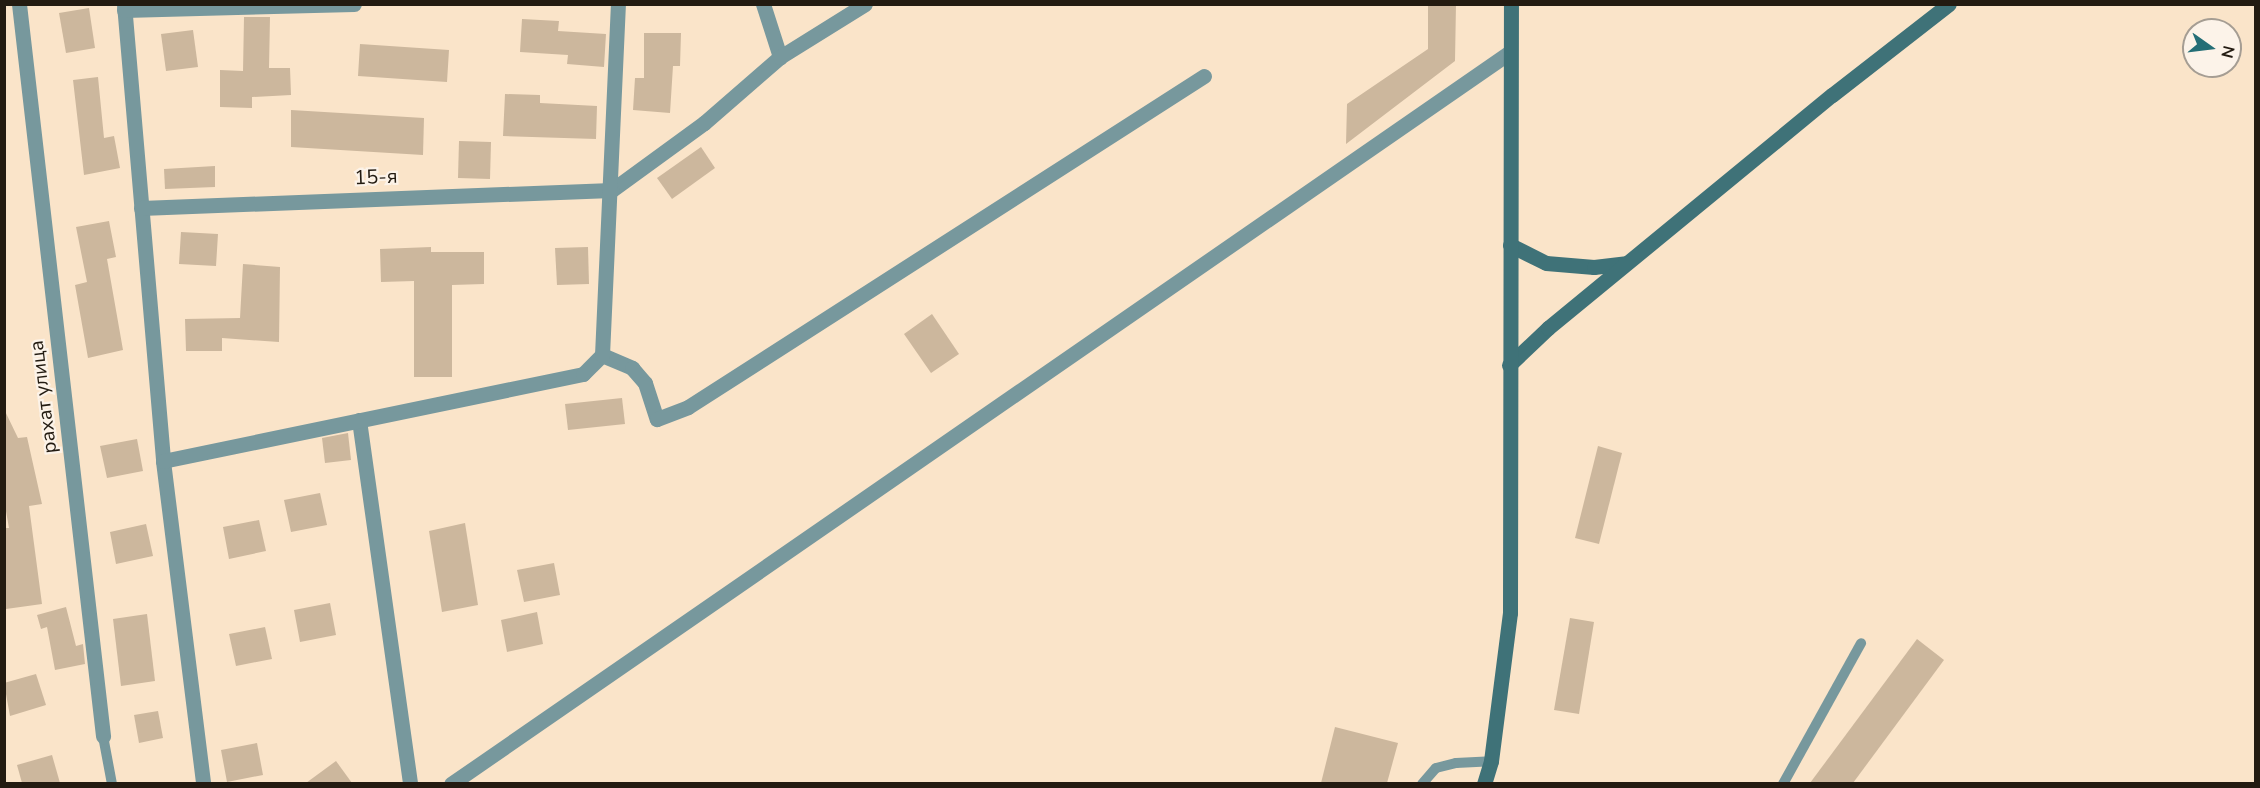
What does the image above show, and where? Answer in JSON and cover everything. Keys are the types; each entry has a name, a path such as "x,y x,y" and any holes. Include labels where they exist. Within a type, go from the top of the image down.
{"main road":[{"path":"1485,783 1491,761 1510,613 1511,4"},
{"path":"1509,365 1626,263 1949,4"},
{"path":"1510,245 1546,263 1594,267 1626,263"}],"street":[{"name":"рахат улица","path":"19,4 103,736"},
{"path":"203,783 163,460 124,7 354,4"},
{"path":"163,460 583,374 602,355 612,190 618,4"},
{"path":"763,4 780,57"},
{"path":"612,190 704,123 780,57 865,4"},
{"path":"451,783 1510,52"},
{"path":"602,355 632,368 638,376 657,419 688,407 1204,76"},
{"name":"15-я","path":"141,208 612,190"},
{"path":"359,420 410,783"}],"lane":[{"path":"1783,783 1861,643"},
{"name":"рахат улица","path":"103,736 112,783"},
{"path":"1422,783 1436,768 1456,763 1491,761"}],"building":[{"path":"1428,4 1456,4 1455,61 1346,144 1347,104 1428,49"},
{"path":"89,8 95,48 66,53 59,13"},
{"path":"244,17 270,17 269,68 290,68 291,95 252,97 252,108 220,107 220,70 243,71"},
{"path":"522,19 559,21 558,31 606,34 604,67 567,64 568,55 520,52"},
{"path":"193,30 198,67 166,71 161,34"},
{"path":"644,33 681,33 680,66 673,66 670,113 633,110 635,78 644,78"},
{"path":"360,44 449,50 447,82 358,76"},
{"path":"98,77 104,138 114,136 120,168 84,175 73,80"},
{"path":"505,94 540,95 540,103 597,106 596,139 503,136"},
{"path":"291,110 424,118 423,155 291,147"},
{"path":"459,141 491,142 490,179 458,178"},
{"path":"701,147 715,168 672,199 657,178"},
{"path":"215,166 215,187 165,189 164,169"},
{"path":"109,221 116,257 107,259 123,350 88,358 75,285 87,282 76,227"},
{"path":"181,232 218,234 216,266 179,264"},
{"path":"431,247 431,252 484,252 484,284 452,285 452,377 414,377 414,281 381,282 380,249"},
{"path":"588,247 589,284 557,285 555,248"},
{"path":"243,264 280,267 279,342 222,338 222,351 186,351 185,319 240,318"},
{"path":"932,314 959,354 931,373 904,334"},
{"path":"622,398 625,424 568,430 565,404"},
{"path":"4,409 18,438 27,437 42,504 29,506 42,604 6,609 4,528 9,528 4,500"},
{"path":"348,433 351,460 325,463 322,438"},
{"path":"137,439 143,471 107,478 100,446"},
{"path":"1598,446 1622,453 1599,544 1575,538"},
{"path":"320,493 327,525 291,532 284,500"},
{"path":"259,520 266,551 229,559 223,527"},
{"path":"465,523 478,605 442,612 429,531"},
{"path":"146,524 153,556 116,564 110,532"},
{"path":"554,563 560,595 524,602 517,570"},
{"path":"330,603 336,635 300,642 294,610"},
{"path":"66,607 76,646 83,644 85,664 55,670 47,627 41,629 37,615"},
{"path":"537,612 543,644 507,652 501,620"},
{"path":"147,614 155,681 121,686 113,619"},
{"path":"1570,618 1594,622 1579,714 1554,710"},
{"path":"265,627 272,659 236,666 229,634"},
{"path":"1917,639 1944,660 1853,783 1810,783"},
{"path":"36,674 46,705 10,716 4,683"},
{"path":"158,711 163,738 139,743 134,715"},
{"path":"1335,727 1398,743 1387,783 1321,783"},
{"path":"257,743 263,775 227,782 221,750"},
{"path":"52,755 60,783 22,783 17,765"},
{"path":"336,761 352,783 306,783"}]}
